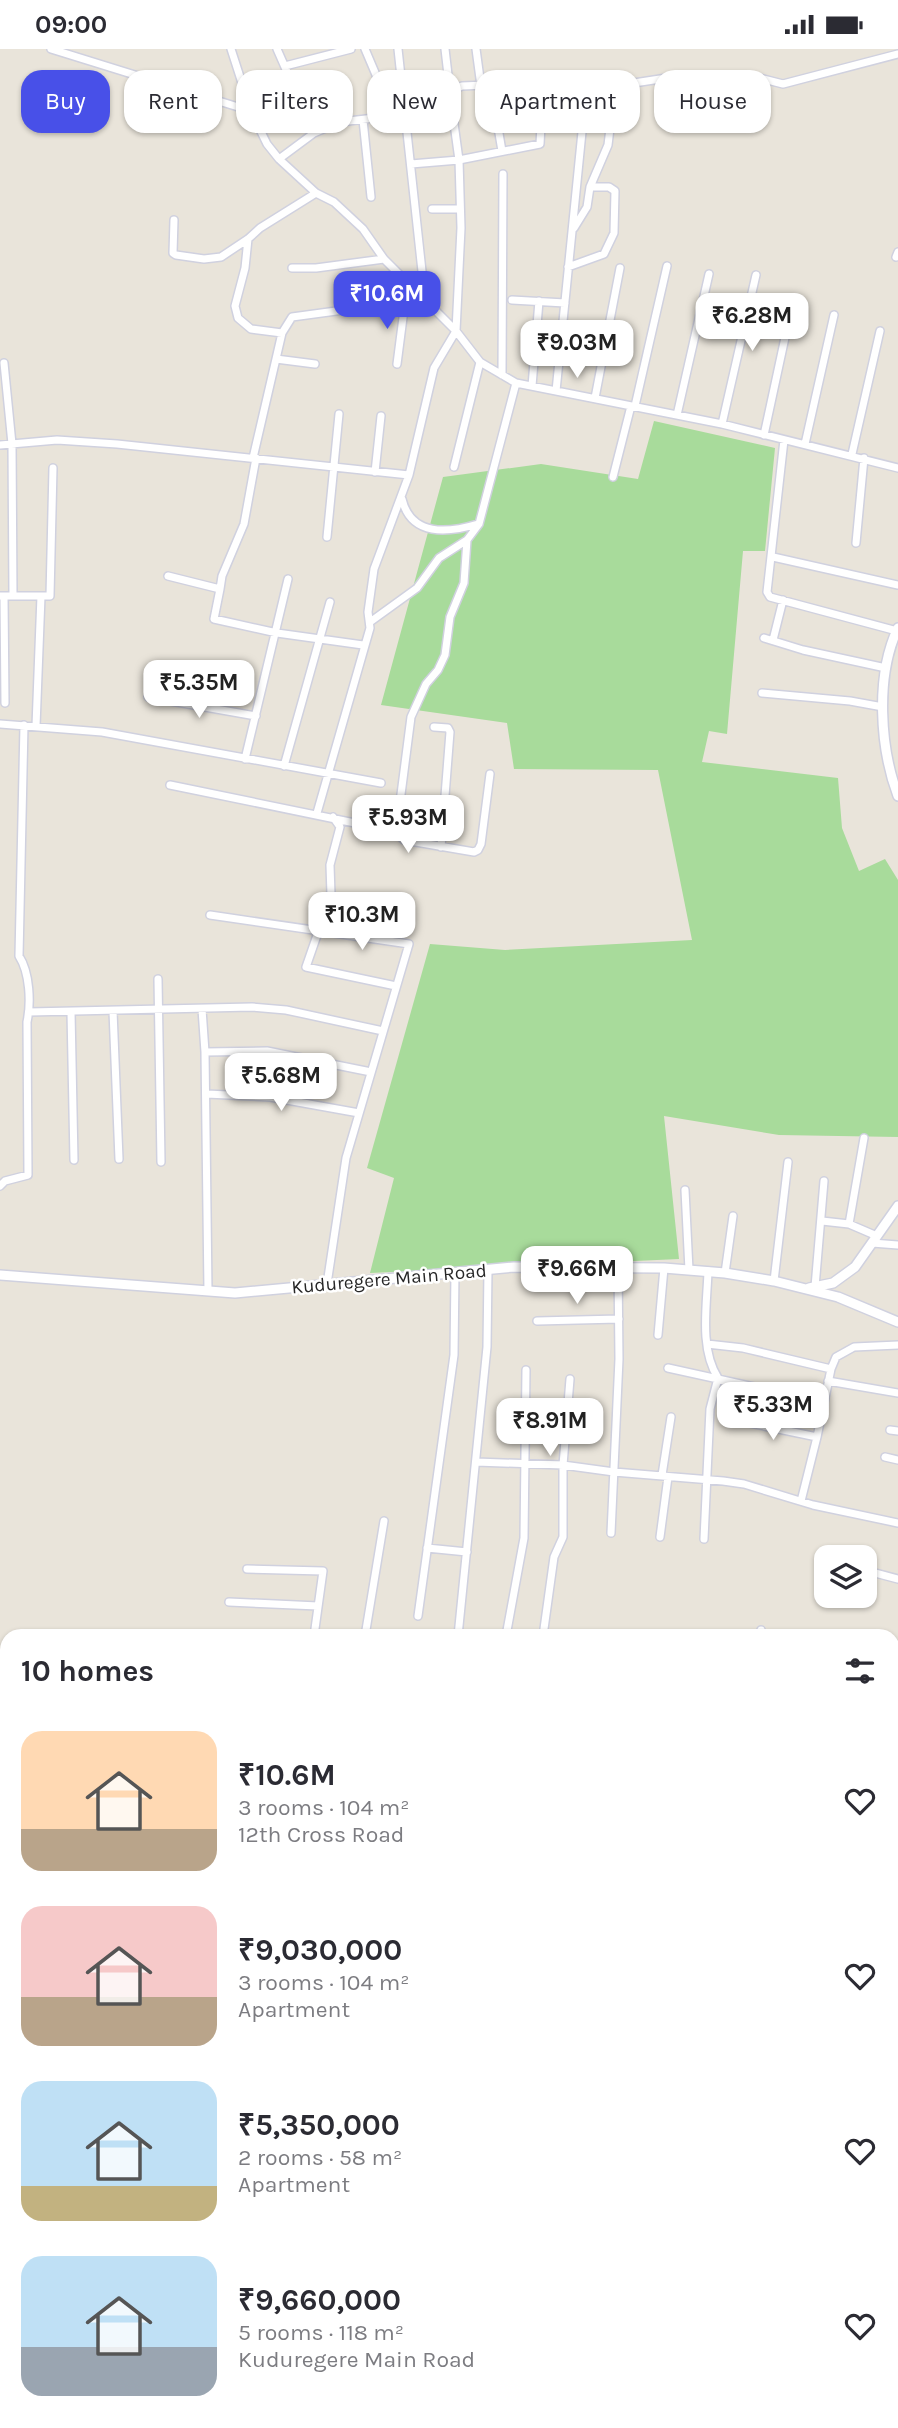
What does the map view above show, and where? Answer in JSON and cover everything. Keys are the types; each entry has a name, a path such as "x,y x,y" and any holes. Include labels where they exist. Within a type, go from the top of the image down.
{"street":[{"path":"51,49 236,106"},
{"path":"231,49 238,70"},
{"path":"277,49 287,70"},
{"path":"285,66 351,49"},
{"path":"365,49 374,70"},
{"path":"398,49 400,70"},
{"path":"445,49 448,70"},
{"path":"476,49 479,70"},
{"path":"640,82 686,75 720,79 752,76 783,84 898,54"},
{"path":"353,121 367,119"},
{"path":"363,120 371,197"},
{"path":"262,133 279,159 316,193 334,202 363,229 384,259 456,331 480,362 516,383 722,424 852,454 898,468"},
{"path":"279,159 314,133"},
{"path":"407,133 425,299"},
{"path":"317,813 370,622 368,612 374,569 402,498 434,368 456,331 460,209 455,133"},
{"path":"499,133 502,151"},
{"path":"411,164 459,160 540,143 541,133"},
{"path":"556,391 582,133"},
{"path":"572,232 587,207 590,187 608,145 610,133"},
{"path":"502,375 503,174"},
{"path":"568,267 604,254 614,233 615,191 609,187 590,187"},
{"path":"174,220 172,247 176,255 215,259 316,193"},
{"path":"432,209 460,209"},
{"path":"248,239 245,268 235,306 238,318 251,328 282,333"},
{"path":"292,268 316,268 384,259"},
{"path":"613,477 667,266"},
{"path":"594,398 620,268"},
{"path":"677,415 709,274"},
{"path":"722,424 755,275"},
{"path":"363,645 277,633 214,619 222,576 244,524 254,458 282,333 292,317 425,299"},
{"path":"512,300 565,303"},
{"path":"532,386 539,301"},
{"path":"397,364 405,302"},
{"path":"805,445 834,315"},
{"path":"764,435 789,319"},
{"path":"852,454 880,331"},
{"path":"276,359 315,364"},
{"path":"454,467 480,362"},
{"path":"4,363 12,444 13,596"},
{"path":"370,622 417,588 439,558 467,540 479,524 516,383"},
{"path":"327,537 339,414"},
{"path":"374,472 381,416"},
{"path":"0,445 57,440 408,475"},
{"path":"784,440 767,592 770,597 897,630 887,655 883,708 890,774 898,796"},
{"path":"856,543 864,458"},
{"path":"5,702 2,596 50,596 53,468"},
{"path":"402,498 407,514 425,528 449,530 479,524"},
{"path":"396,833 411,717 426,684 438,670 445,655 448,624 464,583 467,540"},
{"path":"773,557 898,585"},
{"path":"168,576 220,589"},
{"path":"244,759 277,633 288,579"},
{"path":"36,726 41,596"},
{"path":"773,641 783,600"},
{"path":"284,766 330,602"},
{"path":"764,638 803,650 886,668"},
{"path":"762,692 850,701 883,708"},
{"path":"148,697 256,716"},
{"path":"0,724 102,732 381,783"},
{"path":"0,1186 5,1181 28,1175 29,1012 25,966 19,956 24,725"},
{"path":"434,727 448,728 450,732 441,847"},
{"path":"170,785 317,813 379,828 390,827 404,840 474,852 480,848 489,773"},
{"path":"332,817 340,827 330,865 331,895 306,967 396,986"},
{"path":"210,915 409,944 346,1158 327,1284"},
{"path":"158,979 160,1162"},
{"path":"29,1012 252,1007 286,1010 383,1031"},
{"path":"202,1009 206,1094 208,1291"},
{"path":"113,1011 119,1159"},
{"path":"71,1012 74,1160"},
{"path":"205,1052 267,1051 372,1072"},
{"path":"206,1094 270,1097 359,1113"},
{"path":"849,1224 864,1138"},
{"path":"774,1281 788,1163"},
{"path":"824,1181 822,1221 811,1288 833,1283 855,1266 897,1209"},
{"path":"685,1190 689,1270"},
{"path":"725,1273 733,1216"},
{"path":"822,1221 849,1224 875,1239 898,1245"},
{"name":"Kuduregere Main Road","path":"0,1275 235,1293 514,1267 664,1268 725,1273 811,1288 898,1322"},
{"path":"611,1533 619,1319 618,1267"},
{"path":"658,1335 664,1268"},
{"path":"459,1629 487,1347 488,1270"},
{"path":"418,1616 454,1355 455,1272"},
{"path":"704,1539 710,1409 718,1378 711,1367 707,1343 708,1272"},
{"path":"537,1321 619,1319"},
{"path":"707,1343 743,1348 831,1369"},
{"path":"801,1501 828,1381 836,1357 854,1347 898,1345"},
{"path":"668,1368 823,1402"},
{"path":"507,1629 524,1538 526,1370"},
{"path":"544,1629 554,1557 563,1538 563,1465 570,1379"},
{"path":"828,1381 898,1393"},
{"path":"660,1537 671,1417"},
{"path":"735,1420 817,1437"},
{"path":"886,1457 898,1460"},
{"path":"476,1462 563,1465 614,1472 705,1478 744,1484 801,1501 898,1523"},
{"path":"366,1629 384,1521"},
{"path":"427,1548 467,1552"},
{"path":"247,1569 323,1570 315,1629"},
{"path":"877,1573 898,1579"},
{"path":"229,1602 318,1606"}],"green space":[{"path":"654,421 775,448 765,551 743,551 727,734 709,731 702,762 838,778 842,828 859,871 885,859 898,880 898,1137 779,1135 664,1116 679,1259 370,1273 394,1178 367,1168 430,944 505,950 692,940 658,770 514,769 507,723 381,705 443,477 541,464 638,479"}]}
